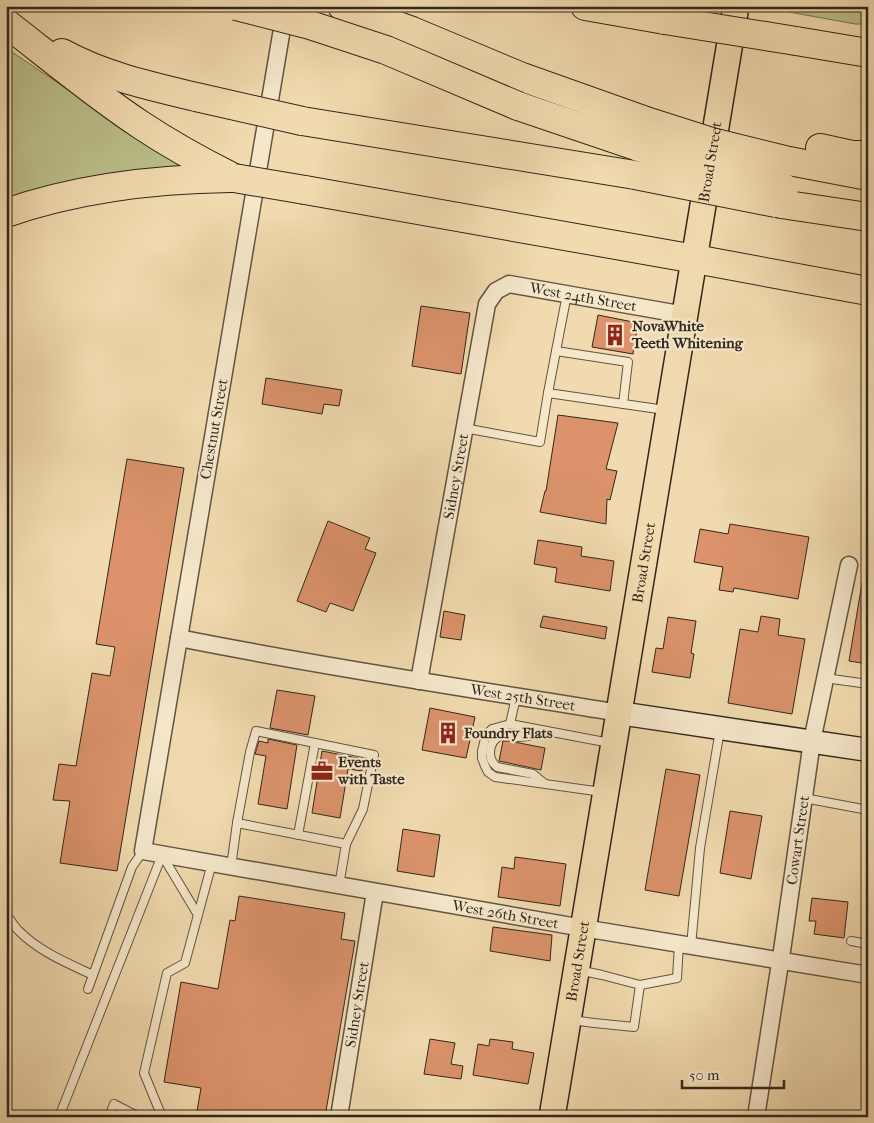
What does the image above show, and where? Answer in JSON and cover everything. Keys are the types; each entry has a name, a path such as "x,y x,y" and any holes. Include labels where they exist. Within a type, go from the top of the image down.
{"highway":[{"path":"236,6 310,25 386,50 518,106 782,196 868,217"},
{"path":"342,6 644,113 712,142 790,152 868,155"},
{"path":"585,6 868,53"},
{"path":"6,22 140,125 186,153 234,178"},
{"path":"6,22 70,58 112,76 302,121 635,175 868,206"},
{"path":"796,41 868,35"},
{"path":"790,152 868,176"},
{"path":"6,213 49,200 122,186 197,178 234,178 868,291"}],"main road":[{"name":"Broad Street","path":"552,1117 736,6"}],"street":[{"name":"Chestnut Street","path":"143,851 286,6"},
{"name":"West 24th Street","path":"509,284 685,315"},
{"name":"Sidney Street","path":"419,681 486,304 496,291 509,284"},
{"name":"Cowart Street","path":"756,1117 781,961 812,741 849,565"},
{"name":"West 25th Street","path":"179,638 249,652 516,697 868,750"},
{"name":"West 26th Street","path":"143,851 583,928 868,975"},
{"name":"Sidney Street","path":"339,1117 375,892"}],"lane":[{"path":"464,428 540,442 567,294"},
{"path":"556,351 628,362 623,404"},
{"path":"548,393 669,411"},
{"path":"825,678 868,684"},
{"path":"510,724 516,697"},
{"path":"606,793 495,777 488,772 485,766 482,751 486,735 492,729 510,724 614,744"},
{"path":"576,970 640,985 677,978 685,945 720,728"},
{"path":"544,783 533,774 497,767 491,760 490,748 498,736 506,734 521,737 548,731"},
{"path":"232,867 237,823 250,752 256,732 374,755 363,809 346,844 339,886"},
{"path":"298,835 315,743"},
{"path":"804,798 868,810"},
{"path":"237,823 346,844"},
{"path":"88,989 132,867 143,851"},
{"path":"162,855 198,916"},
{"path":"60,1117 162,855"},
{"path":"162,1117 144,1073 167,973 185,963 212,863"},
{"path":"6,914 17,929 32,942 59,959 93,975"},
{"path":"851,941 868,944"},
{"path":"568,1019 634,1027 640,985"},
{"path":"109,1117 114,1104 140,1117"}],"green space":[{"path":"779,6 868,6 868,24 855,24 778,10"},
{"path":"6,48 91,105 206,169 6,200"}],"building":[{"path":"421,306 470,313 461,374 412,366"},
{"name":"NovaWhite Teeth Whitening","path":"598,315 638,323 633,354 592,347"},
{"path":"266,378 342,390 339,406 324,404 322,414 262,404"},
{"path":"558,415 618,423 606,469 617,471 610,500 607,499 606,524 540,512 546,491"},
{"path":"127,459 184,468 117,871 60,863 70,801 53,800 59,764 76,766 92,673 110,676 115,647 96,644"},
{"path":"328,521 370,538 365,549 376,553 353,611 330,603 326,612 297,601"},
{"path":"730,524 809,537 798,599 734,588 733,592 719,590 723,567 694,562 700,529 728,534"},
{"path":"538,540 582,547 581,556 614,561 610,591 555,582 557,568 534,564"},
{"path":"862,583 868,583 868,664 849,661"},
{"path":"444,611 465,615 461,640 440,637"},
{"path":"543,616 607,627 605,639 540,627"},
{"path":"761,616 780,619 778,635 805,639 792,714 728,703 740,629 758,632"},
{"path":"668,617 696,621 691,653 694,654 690,678 652,672 656,648 663,649"},
{"path":"277,690 315,696 308,735 270,728"},
{"name":"Foundry Flats","path":"430,708 475,717 466,758 422,750"},
{"path":"268,739 297,745 287,809 258,804 266,756 255,754 259,741 268,743"},
{"path":"503,741 545,748 541,770 499,761"},
{"path":"322,751 363,759 362,771 348,769 340,818 312,813"},
{"path":"666,769 700,775 679,896 645,890"},
{"path":"730,811 762,816 751,879 720,873"},
{"path":"403,829 440,835 434,877 397,871"},
{"path":"515,857 566,864 560,906 498,897 502,867 514,869"},
{"path":"239,896 345,913 341,939 355,941 325,1117 196,1117 201,1088 164,1082 181,982 218,989 230,920 235,921"},
{"path":"812,898 848,902 844,938 814,934 816,921 809,921"},
{"path":"493,927 552,935 550,961 490,951"},
{"path":"430,1039 455,1043 451,1064 463,1066 461,1079 424,1074"},
{"path":"490,1039 513,1042 512,1049 534,1053 528,1084 473,1075 478,1044 489,1046"}],"place":[{"name":"NovaWhite Teeth Whitening","path":"615,335"},
{"name":"Foundry Flats","path":"448,733"},
{"name":"Events with Taste","path":"322,771"}]}
